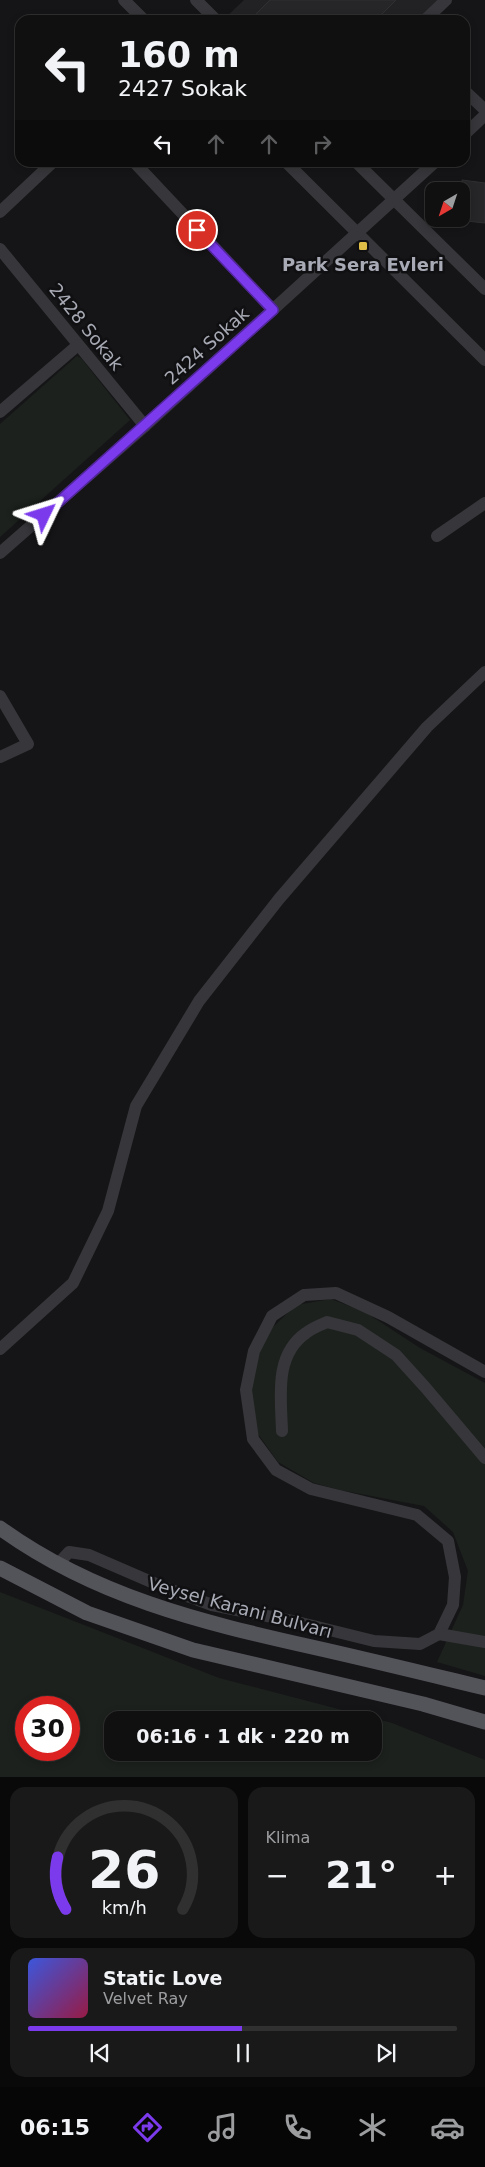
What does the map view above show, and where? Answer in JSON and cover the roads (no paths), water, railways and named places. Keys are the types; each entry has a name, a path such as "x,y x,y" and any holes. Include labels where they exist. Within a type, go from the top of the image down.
{"main road":[{"name":"Veysel Karani Bulvarı","path":"0,1528 26,1547 58,1564 136,1600 207,1623 485,1688"},
{"path":"0,1568 87,1613 193,1650 413,1702 485,1722"}],"street":[{"path":"124,0 139,15"},
{"path":"196,0 208,15"},
{"path":"430,15 446,0"},
{"path":"470,96 485,110"},
{"path":"470,129 485,114"},
{"path":"0,212 48,167"},
{"path":"139,167 273,310"},
{"path":"291,167 485,360"},
{"path":"361,167 485,289"},
{"name":"2424 Sokak","path":"0,553 145,426 430,167"},
{"name":"2428 Sokak","path":"0,249 145,426"},
{"path":"0,412 78,345"},
{"path":"437,536 485,503"},
{"path":"0,1349 72,1283 108,1211 136,1106 199,1001 279,900 427,727 485,672"},
{"path":"0,696 28,744 0,757"},
{"path":"58,1564 69,1552 89,1555 154,1584 212,1605 297,1622 374,1641 420,1644 439,1634 453,1605 455,1577 448,1541 417,1515 311,1489 276,1470 253,1439 246,1390 254,1352 272,1316 304,1295 336,1293 388,1316 485,1372"},
{"path":"282,1431 280,1376 288,1353 305,1333 327,1322 358,1330 396,1355 426,1387 485,1458"},
{"path":"439,1634 485,1642"}],"place":[{"name":"Park Sera Evleri","path":"363,246"}]}
